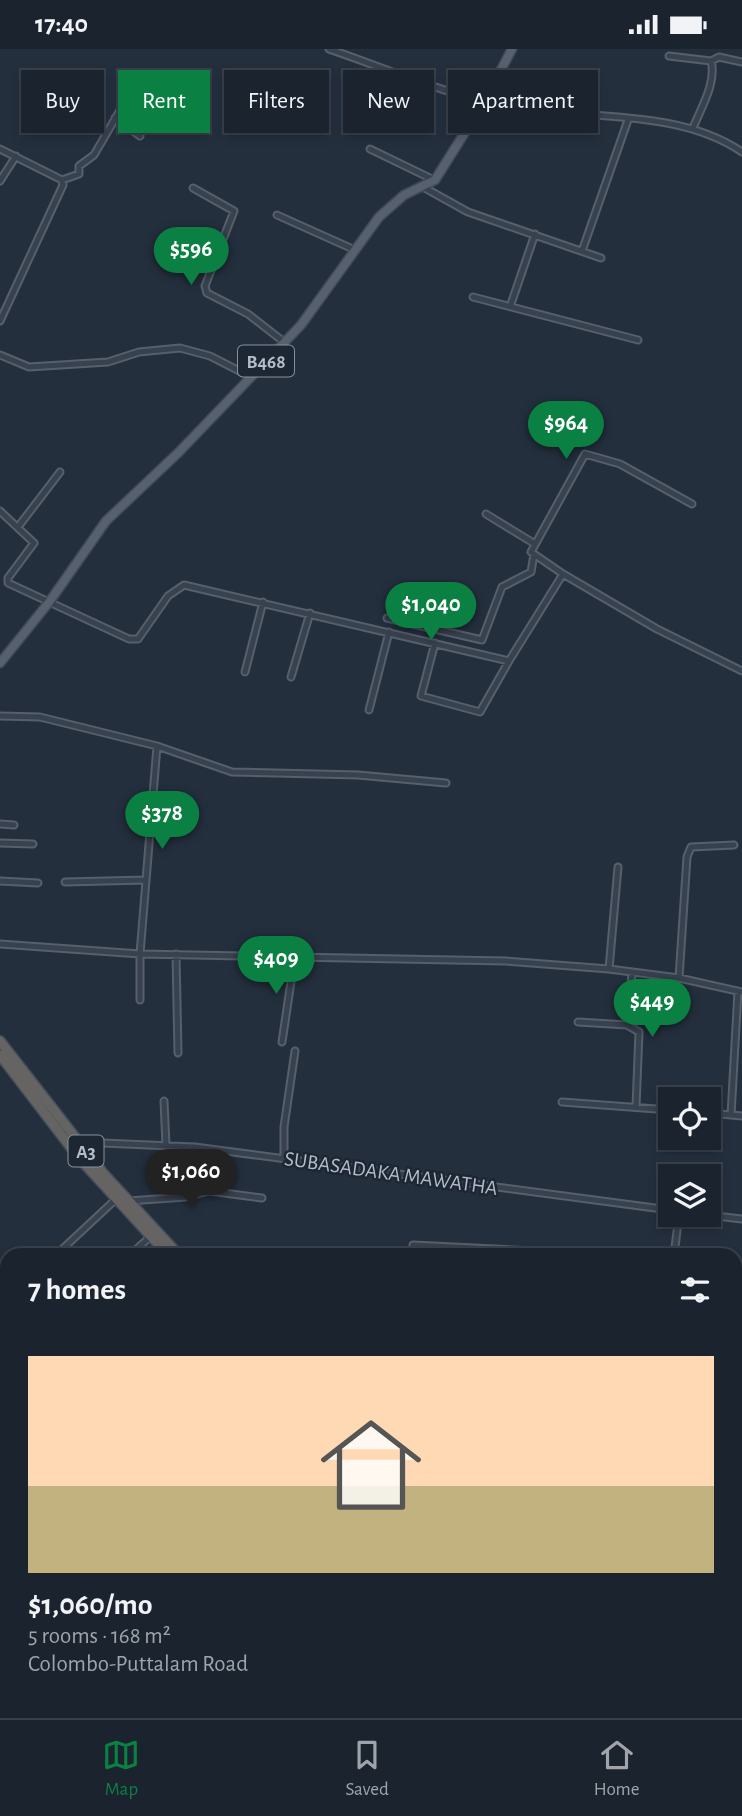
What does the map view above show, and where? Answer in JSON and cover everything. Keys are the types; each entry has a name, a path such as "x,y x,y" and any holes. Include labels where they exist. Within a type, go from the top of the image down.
{"highway":[{"name":"A3","path":"0,1041 117,1202 161,1248"},
{"name":"A3","path":"0,1055 74,1145 173,1248"}],"main road":[{"path":"501,70 512,49"},
{"path":"435,180 464,133"},
{"name":"B468","path":"0,663 50,601 106,521 179,453 301,325 379,217 404,195 435,180"}],"street":[{"path":"328,49 448,89"},
{"path":"669,55 711,61 719,57 742,62"},
{"path":"693,128 710,85 713,69 711,61"},
{"path":"0,321 62,180 79,174 79,166 94,155 118,113"},
{"path":"115,118 139,136"},
{"path":"598,118 665,121 693,128 727,142 742,152"},
{"path":"582,251 628,120"},
{"path":"0,149 62,180"},
{"path":"370,149 435,180"},
{"path":"0,181 16,156"},
{"path":"422,186 468,212 536,233 601,258"},
{"path":"193,188 234,211 205,286 207,293 248,314 284,342"},
{"path":"277,215 355,250"},
{"path":"511,305 536,233"},
{"path":"473,297 638,340"},
{"path":"0,355 29,367 108,362 139,352 180,348 210,356 251,377"},
{"path":"692,504 620,464 585,454 531,552 657,629 742,671"},
{"path":"18,527 60,471"},
{"path":"0,511 34,543 8,578 8,583 129,639 138,639 168,596 184,585 509,661"},
{"path":"486,514 536,544"},
{"path":"387,618 482,641 502,587 531,572 534,554"},
{"path":"435,643 421,696 480,712 563,574"},
{"path":"246,673 263,602"},
{"path":"291,677 310,613"},
{"path":"369,710 389,632"},
{"path":"0,716 40,717 157,746 232,772 358,775 446,783"},
{"path":"140,1000 140,954 157,746"},
{"path":"0,824 14,825"},
{"path":"0,843 33,844"},
{"path":"679,978 691,847 734,845"},
{"path":"609,969 618,867"},
{"path":"65,882 146,880"},
{"path":"0,881 38,883"},
{"path":"0,944 140,954 506,961 609,969 679,978 740,991 731,1115"},
{"path":"176,954 178,1052"},
{"path":"282,1042 295,955"},
{"path":"627,1025 632,973"},
{"path":"578,1022 627,1025 639,1032 636,1107"},
{"path":"734,1045 742,1046"},
{"path":"284,1159 284,1127 295,1051"},
{"path":"164,1101 166,1145"},
{"path":"562,1102 658,1109"},
{"path":"721,1114 742,1116"},
{"name":"SUBASADAKA MAWATHA","path":"74,1145 166,1145 658,1208"},
{"path":"64,1248 117,1202 186,1197 209,1191 262,1198"},
{"path":"721,1217 742,1219"},
{"path":"675,1248 678,1227"},
{"path":"138,1248 150,1237"},
{"path":"412,1248 413,1245 474,1248"}]}
